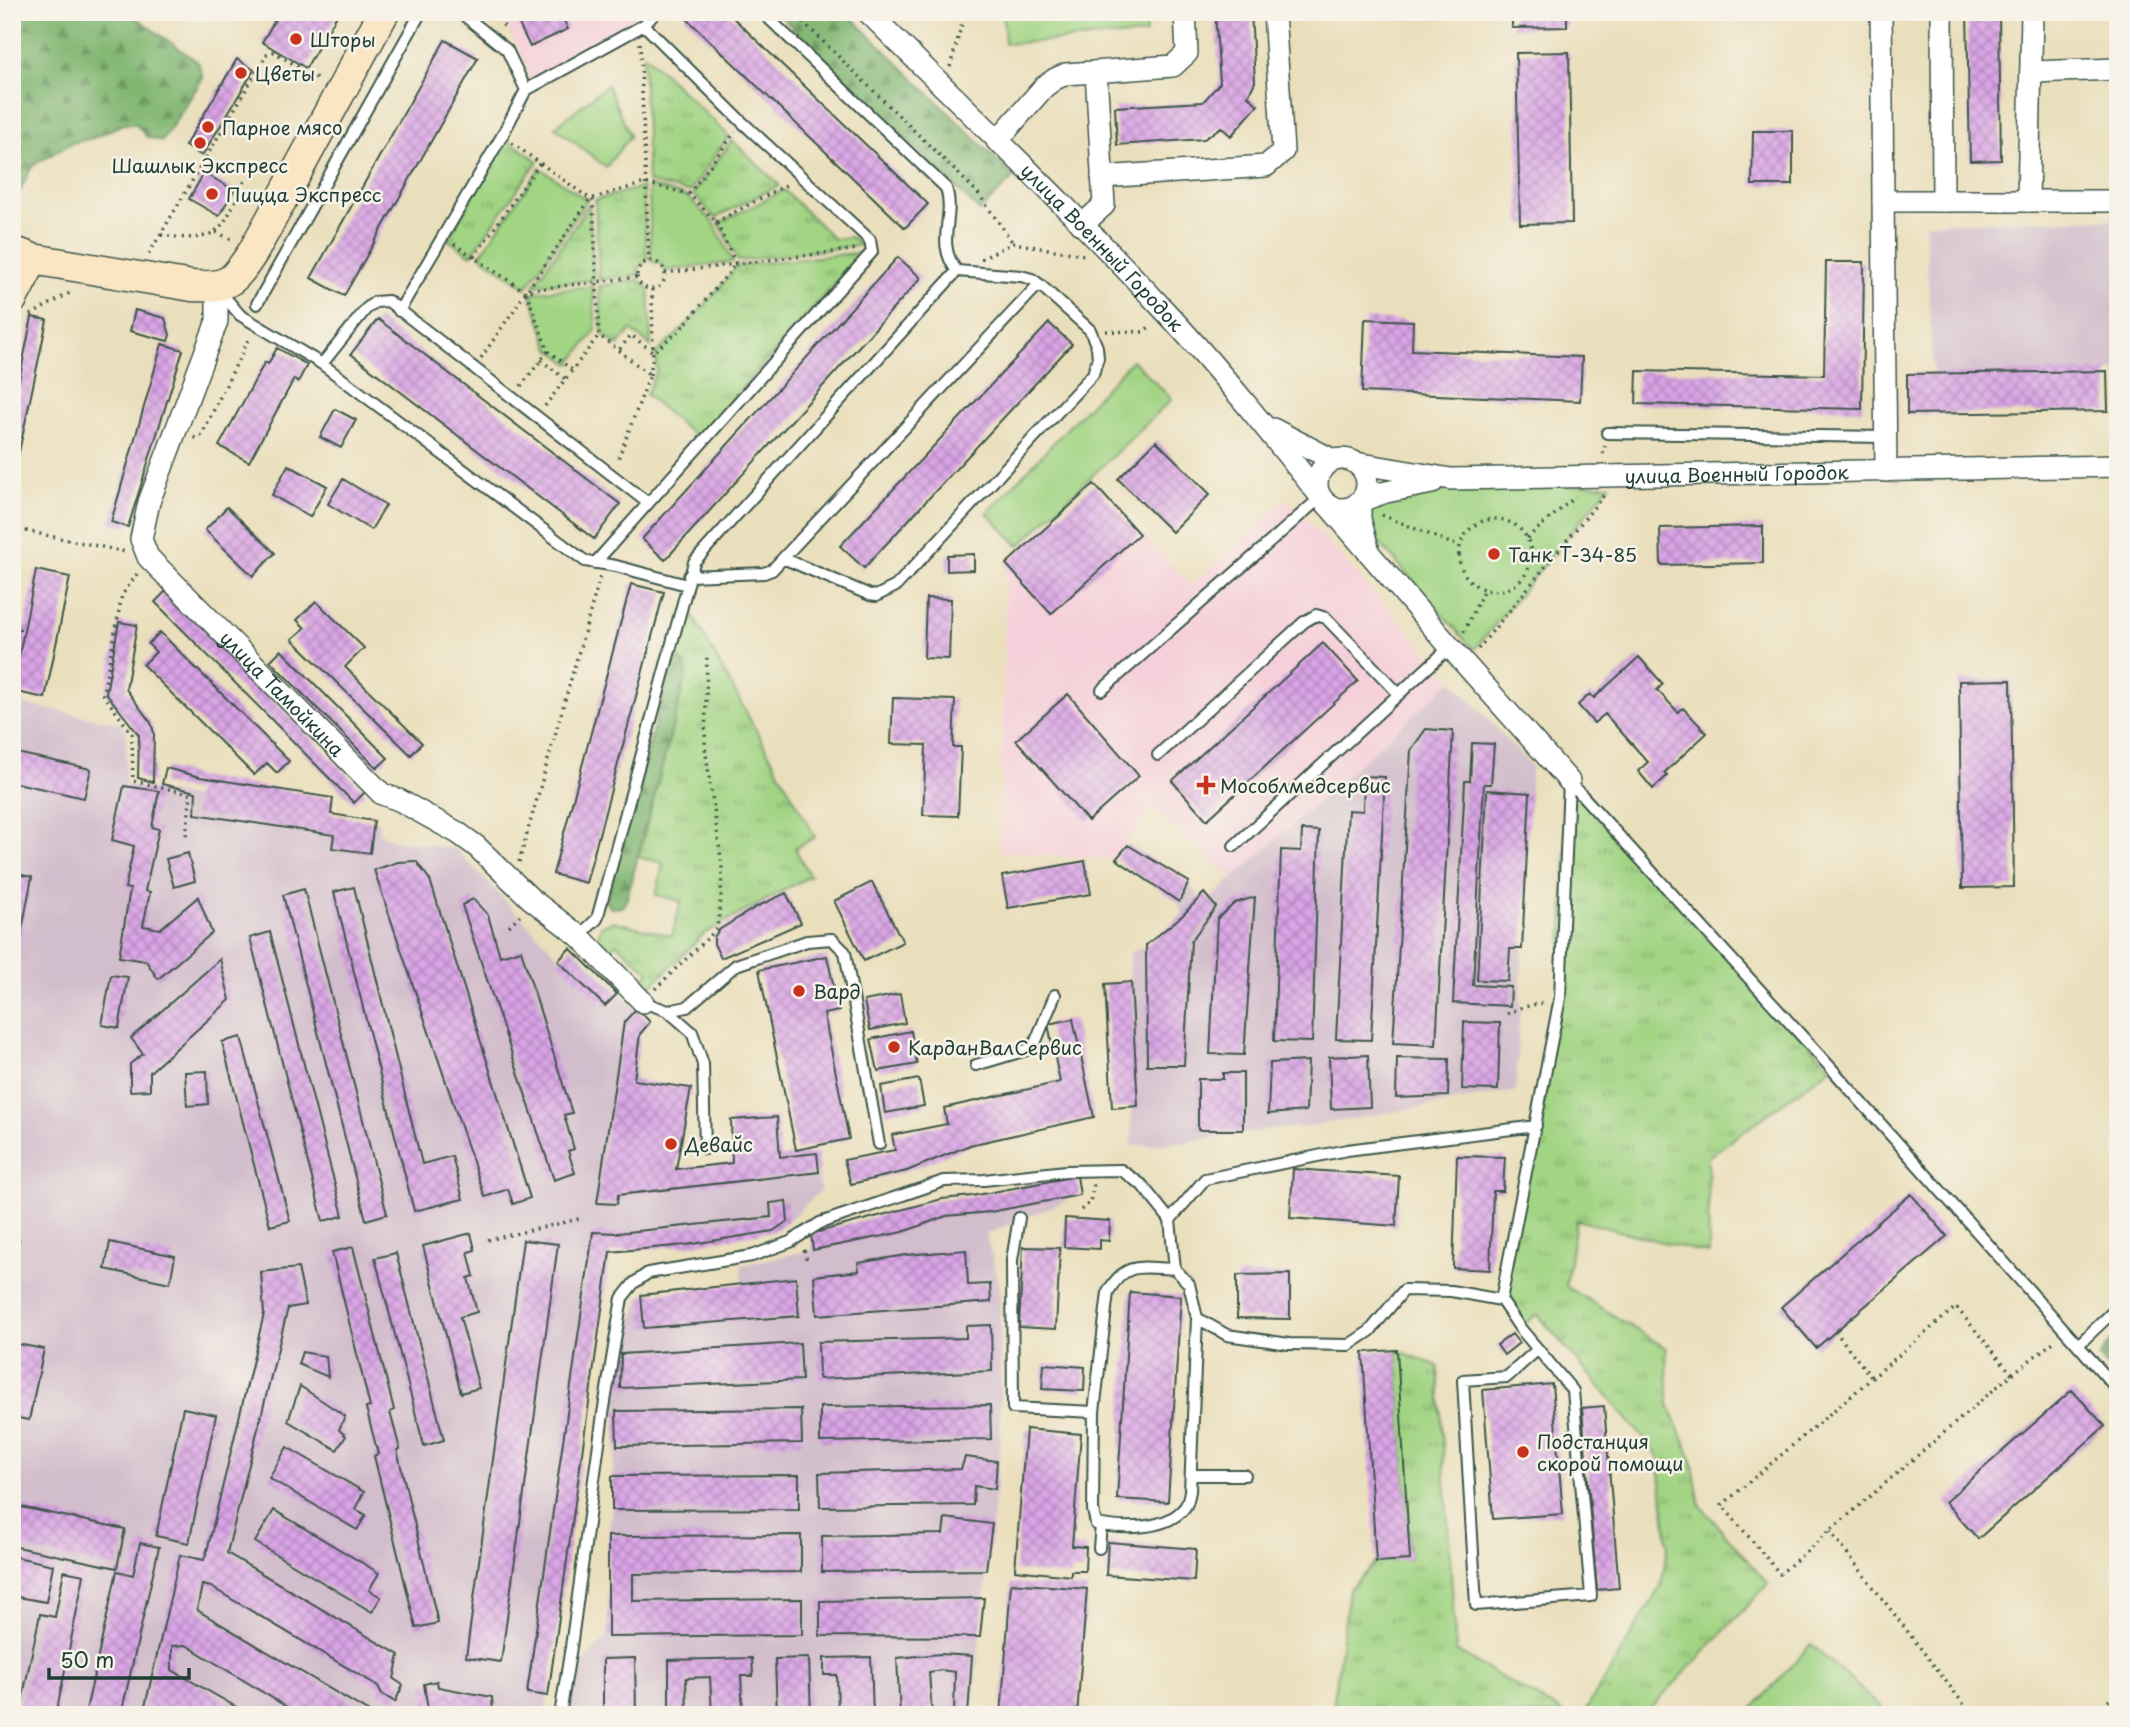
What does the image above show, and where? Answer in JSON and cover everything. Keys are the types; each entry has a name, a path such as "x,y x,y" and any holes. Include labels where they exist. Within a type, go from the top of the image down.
{"street":[{"path":"12,299 22,255 204,287 238,275 384,12"},
{"name":"улица Военный Городок","path":"868,12 1166,312 1260,420 1371,557 1569,781"},
{"path":"997,141 1044,87 1066,74 1173,66 1187,53 1185,12"},
{"path":"1102,177 1266,166 1283,151 1274,12"},
{"path":"1881,12 1886,471"},
{"path":"1942,12 1943,201"},
{"path":"2028,201 2032,12"},
{"path":"2031,72 2118,69"},
{"path":"1082,225 1104,205 1096,72"},
{"path":"1883,201 2118,201"},
{"path":"148,557 141,539 149,502 217,321 204,287"},
{"path":"1260,420 1286,437 1333,460"},
{"path":"1371,557 1362,528 1360,501 1365,494 1367,481 1362,469 1356,463 1345,459 1333,460 1323,467 1318,477 1318,489 1323,500 1337,508 1345,508 1360,501 1386,492 1451,480"},
{"name":"улица Военный Городок","path":"1356,463 1451,480 2118,466"},
{"name":"улица Тамойкина","path":"148,557 382,794 399,800 458,832 476,846 513,883 579,936 643,1002"}],"lane":[{"path":"257,304 421,12"},
{"path":"460,12 507,50 526,90"},
{"path":"399,311 502,136 526,90 644,24 656,12"},
{"path":"762,12 946,188 949,205 946,249 949,260 957,271 1032,279 1090,330 1098,358 1093,374 896,586 876,596 870,595 785,559"},
{"path":"599,564 648,503 869,257 873,247 870,240 801,178 644,24"},
{"path":"579,936 597,919 688,581 697,557 957,271"},
{"path":"204,287 255,325 322,364 585,561 688,581 772,570 1039,284"},
{"path":"322,364 366,309 375,302 388,301 648,503"},
{"path":"1607,433 1885,437"},
{"path":"1102,690 1323,500"},
{"path":"1158,755 1304,622 1316,615 1326,618 1399,694"},
{"path":"1234,846 1399,694 1457,655"},
{"path":"1538,1349 1507,1377 1463,1380 1476,1605 1591,1597 1573,1391 1538,1349 1520,1328 1502,1300 1560,998 1569,781"},
{"path":"1569,781 1822,1058 2118,1390"},
{"path":"668,1011 687,1007 736,965 807,941 832,939 845,952 879,1144"},
{"path":"976,1065 1033,1048 1055,995"},
{"path":"643,1002 668,1011 692,1032 703,1064 705,1149"},
{"path":"1170,1220 1205,1179 1347,1150 1536,1126"},
{"path":"560,1715 622,1298 634,1283 648,1273 752,1256 790,1242 820,1223 944,1181 984,1180 1066,1171 1121,1170 1142,1185 1170,1220 1175,1269 1189,1284 1197,1318 1191,1475 1186,1506 1172,1518 1157,1524 1113,1527 1096,1524 1093,1510 1094,1412 1108,1292 1116,1277 1133,1267 1175,1269"},
{"path":"1018,1218 1012,1260 1013,1408 1094,1412"},
{"path":"1197,1318 1227,1335 1289,1344 1349,1345 1370,1331 1404,1290 1451,1292 1502,1300"},
{"path":"2078,1345 2118,1307"},
{"path":"1191,1475 1245,1475"},
{"path":"1098,1548 1101,1525"}],"path":[{"path":"793,12 978,193 1013,243"},
{"path":"949,69 965,12"},
{"path":"644,24 639,39 649,261"},
{"path":"144,261 267,54 274,52 321,80 330,78"},
{"path":"689,194 742,121"},
{"path":"502,136 593,201 599,335 537,417"},
{"path":"474,257 540,163"},
{"path":"716,222 801,178"},
{"path":"160,235 202,238 216,232 226,221 245,180"},
{"path":"474,369 590,199 645,183 689,194 716,222 736,264"},
{"path":"216,232 234,241"},
{"path":"443,237 526,292 548,351 572,370"},
{"path":"957,271 1013,243 1118,261"},
{"path":"665,273 873,247"},
{"path":"649,261 661,264 665,273 660,286 652,289 643,286 638,278 639,267 649,261"},
{"path":"653,352 680,330 736,264"},
{"path":"526,292 638,278"},
{"path":"12,331 15,324 79,288"},
{"path":"612,475 650,375 653,352 652,289"},
{"path":"1090,330 1143,332 1166,312"},
{"path":"169,447 201,436 255,325"},
{"path":"599,335 650,375"},
{"path":"619,350 631,335 653,352"},
{"path":"512,398 548,351"},
{"path":"541,360 565,379"},
{"path":"1527,538 1582,491"},
{"path":"1484,589 1462,637 1457,655 1474,654 1605,493"},
{"path":"1360,501 1372,511 1460,547"},
{"path":"1492,519 1516,526 1527,538 1531,563 1523,579 1509,589 1484,589 1465,575 1460,559 1460,547 1470,529 1492,519"},
{"path":"12,528 148,557 122,595 103,694 132,734 133,781 191,794 186,837"},
{"path":"513,883 599,564"},
{"path":"12,628 23,630"},
{"path":"643,1002 717,929 722,865 705,747 707,655"},
{"path":"1507,1014 1560,998"},
{"path":"1081,1210 1090,1202 1095,1170"},
{"path":"488,1240 583,1218"},
{"path":"2012,1374 1956,1307 1722,1505 1780,1574 2012,1374 2066,1332"},
{"path":"1835,1331 1872,1378"},
{"path":"1830,1531 1972,1715"},
{"path":"2092,1715 2118,1693"}],"shaded area":[{"path":"501,12 644,12 532,80"},
{"path":"2118,219 2118,371 1933,373 1925,223"},
{"path":"1094,484 1191,586 1286,499 1452,680 1233,878 1153,809 1123,845 1116,859 1000,852 1006,564"},
{"path":"1452,680 1531,766 1516,1091 1304,1127 1132,1146 1130,952 1146,945 1183,915 1178,902 1116,859 1123,846 1189,882 1204,905"},
{"path":"12,702 119,723 127,731 125,786 195,797 196,792 378,822 379,833 394,840 456,849 560,958 572,946 650,1022 640,1034 620,1175 817,1153 820,1191 788,1221 773,1231 686,1245 610,1252 545,1715 12,1715"},
{"path":"1077,1176 1080,1195 986,1234 1000,1287 1000,1446 972,1715 568,1715 570,1696 581,1665 608,1637 608,1536 617,1446 616,1411 621,1354 641,1295 743,1284 741,1265 813,1250 811,1234 942,1199"}],"green space":[{"path":"12,12 128,12 198,62 203,78 162,141 147,137 136,124 123,124 93,138 72,143 33,165 12,206"},
{"path":"777,12 846,12 1014,177 980,211"},
{"path":"1003,12 1145,12 1146,34 1005,44"},
{"path":"645,55 729,136 689,192 648,182"},
{"path":"607,85 630,136 606,167 555,127"},
{"path":"505,138 538,161 471,255 448,240"},
{"path":"732,140 779,185 715,218 693,194"},
{"path":"540,168 587,200 526,288 480,255"},
{"path":"649,186 688,197 714,223 733,262 665,271 661,264 651,261"},
{"path":"643,187 647,261 639,267 638,275 599,280 595,200"},
{"path":"784,190 834,239 851,237 862,245 738,261 719,223"},
{"path":"589,205 594,280 534,285"},
{"path":"863,252 697,438 646,395 657,370 656,353 699,312 737,266"},
{"path":"639,280 649,288 651,346 631,330 618,346 602,334 599,286"},
{"path":"593,286 596,330 570,364 550,349 531,295 535,292"},
{"path":"1132,360 1172,399 1019,546 987,513"},
{"path":"1476,485 1610,485 1474,650 1371,533 1370,520 1374,507 1393,495 1421,489"},
{"path":"692,614 815,837 795,848 810,876 705,933 648,989 641,983 649,972 616,943 607,953 597,940 601,926 613,921 672,936 681,901 656,895 663,863 638,857 687,672 679,659 672,660 684,619 686,615"},
{"path":"679,659 684,663 687,672 626,901 622,907 610,908 606,903 672,660"},
{"path":"1569,781 1831,1068 1708,1157 1709,1254 1576,1220 1566,1286 1666,1348 1669,1405 1692,1459 1700,1505 1768,1584 1645,1715 1583,1715 1661,1586 1668,1545 1658,1455 1537,1314 1520,1328 1501,1300 1560,998"},
{"path":"2118,1339 2118,1380 2099,1358 2111,1341"},
{"path":"1397,1350 1438,1366 1456,1651 1567,1715 1332,1715 1349,1589 1376,1562 1410,1559"},
{"path":"1811,1644 1886,1712 1883,1715 1747,1715"}],"building":[{"path":"280,12 339,12 306,68 262,42"},
{"path":"513,12 560,12 568,29 530,47"},
{"path":"689,12 727,12 928,204 905,228 685,17"},
{"path":"1215,12 1251,12 1255,82 1248,96 1258,105 1231,136 1221,127 1204,139 1117,145 1115,107 1203,102 1220,83"},
{"path":"1512,12 1567,12 1567,27 1512,28"},
{"path":"1967,12 1999,12 2001,160 1970,161"},
{"path":"445,40 478,58 344,296 311,278"},
{"path":"1569,52 1572,223 1520,224 1516,53"},
{"path":"237,59 254,70 202,156 185,146"},
{"path":"1753,131 1793,131 1793,185 1752,185"},
{"name":"Пицца Экспресс","path":"204,173 234,190 219,216 189,199"},
{"path":"898,257 921,278 665,560 642,539"},
{"path":"1826,262 1864,262 1862,409 1636,404 1637,371 1824,375"},
{"path":"135,310 165,318 170,335 168,341 130,331"},
{"path":"32,317 47,320 12,485 12,414"},
{"path":"378,319 620,504 594,539 351,354"},
{"path":"1365,319 1413,321 1412,350 1582,357 1580,401 1362,392"},
{"path":"1049,323 1072,344 864,568 840,546"},
{"path":"162,344 183,350 128,527 111,522"},
{"path":"277,348 307,365 298,382 294,379 249,462 219,446 265,362 268,364"},
{"path":"2107,371 2108,411 1907,414 1907,374"},
{"path":"335,409 356,420 341,448 320,437"},
{"path":"1156,441 1210,494 1172,532 1118,479"},
{"path":"288,465 327,486 310,517 272,495"},
{"path":"343,479 386,505 371,530 328,504"},
{"path":"1094,484 1139,534 1051,614 1006,564"},
{"path":"227,507 275,553 253,576 205,530"},
{"path":"1763,526 1763,563 1661,565 1660,528"},
{"path":"974,554 974,570 947,571 947,555"},
{"path":"36,570 70,577 45,698 12,691"},
{"path":"631,584 664,592 586,883 553,874"},
{"path":"166,591 365,792 354,803 155,602"},
{"path":"926,598 951,599 949,659 924,658"},
{"path":"316,601 364,648 345,667 422,743 411,755 292,639 305,628 297,620"},
{"path":"119,622 137,625 126,689 151,723 154,733 153,782 138,778 139,735 106,693"},
{"path":"160,632 289,761 277,773 267,763 254,775 143,665 156,652 148,644"},
{"path":"1323,643 1358,681 1207,820 1172,781"},
{"path":"281,650 388,758 377,768 270,661"},
{"path":"1639,657 1663,684 1657,690 1678,712 1683,708 1707,733 1664,773 1667,776 1653,789 1638,771 1648,762 1605,714 1594,723 1578,705 1590,694 1594,698"},
{"path":"2011,680 2014,887 1962,888 1959,681"},
{"path":"1068,694 1139,776 1088,821 1016,740"},
{"path":"893,698 955,700 953,747 961,747 958,816 923,815 926,745 891,744"},
{"path":"1426,729 1453,731 1436,1045 1393,1043 1411,750"},
{"path":"1472,743 1494,744 1491,784 1484,784 1473,985 1511,987 1510,1006 1453,1003 1465,781 1470,781"},
{"path":"12,752 91,769 84,798 12,782"},
{"path":"166,768 200,777 333,798 331,814 374,821 370,853 332,848 334,835 195,814 196,792 162,784"},
{"path":"1364,776 1385,777 1371,1040 1336,1039 1348,810 1363,811"},
{"path":"124,786 159,791 152,827 159,829 145,891 150,892 143,926 160,929 198,897 212,933 158,979 146,961 119,957 130,889 125,888 134,846 112,840"},
{"path":"1487,790 1530,793 1522,949 1510,949 1508,981 1477,980"},
{"path":"1302,830 1319,831 1312,1042 1274,1041 1281,850 1301,851"},
{"path":"1128,845 1189,882 1179,902 1116,859"},
{"path":"188,853 195,881 174,887 166,859"},
{"path":"416,861 430,880 530,1198 513,1204 508,1189 485,1197 374,870 398,862"},
{"path":"1085,861 1091,894 1008,908 1002,876"},
{"path":"12,873 32,877 14,972 12,972"},
{"path":"872,882 903,942 864,961 834,901"},
{"path":"354,887 422,1164 452,1156 463,1199 414,1211 334,892"},
{"path":"304,889 387,1214 366,1220 283,895"},
{"path":"786,893 801,923 721,958 714,944 714,937 719,930 756,907"},
{"path":"1204,893 1216,907 1191,941 1184,1065 1147,1065 1146,945 1183,915"},
{"path":"1255,897 1244,1055 1210,1054 1217,919 1235,903"},
{"path":"473,899 488,915 500,956 521,950 572,1113 564,1115 574,1149 568,1151 575,1173 554,1180 462,905"},
{"path":"270,932 343,1216 323,1221 250,938"},
{"path":"570,948 617,994 605,1006 558,961"},
{"path":"827,956 839,1011 824,1014 849,1139 796,1150 759,970"},
{"path":"220,959 230,1000 150,1072 150,1090 130,1091 130,1064 143,1054 131,1038"},
{"path":"111,975 128,977 119,1028 102,1025"},
{"path":"1131,982 1138,1106 1112,1108 1105,984"},
{"path":"900,994 905,1023 870,1030 864,1001"},
{"path":"637,1008 650,1022 640,1034 634,1080 691,1088 676,1169 732,1163 731,1120 777,1117 780,1157 817,1153 819,1172 618,1195 617,1204 597,1203 624,1022"},
{"path":"1073,1019 1094,1117 970,1145 907,1171 851,1184 844,1160 895,1150 892,1135 947,1124 944,1108 1060,1082 1048,1024"},
{"path":"1464,1022 1500,1023 1498,1090 1462,1089"},
{"name":"КарданВалСервис","path":"911,1031 917,1064 878,1071 871,1039"},
{"path":"241,1037 290,1221 270,1226 222,1042"},
{"path":"1368,1055 1370,1107 1331,1109 1329,1057"},
{"path":"1397,1058 1449,1059 1448,1096 1396,1098"},
{"path":"1308,1061 1306,1111 1268,1114 1270,1063"},
{"path":"207,1071 208,1104 187,1106 185,1072"},
{"path":"1223,1073 1243,1073 1243,1130 1198,1130 1198,1079 1223,1079"},
{"path":"919,1079 924,1106 885,1113 881,1086"},
{"path":"1457,1156 1505,1157 1503,1191 1493,1191 1490,1270 1453,1268"},
{"path":"1293,1169 1399,1176 1396,1226 1290,1218"},
{"path":"1077,1176 1080,1195 990,1212 946,1216 903,1232 813,1250 811,1234 942,1199"},
{"path":"1911,1194 1947,1236 1816,1348 1781,1307"},
{"path":"786,1201 788,1221 773,1231 686,1245 610,1252 548,1696 527,1693 593,1232 618,1233 771,1217 770,1203"},
{"path":"1065,1218 1110,1221 1109,1241 1100,1240 1100,1249 1064,1247"},
{"path":"471,1233 475,1250 468,1252 474,1276 468,1278 477,1312 460,1317 479,1388 461,1393 423,1246"},
{"path":"12,1238 19,1239 13,1267 12,1267"},
{"path":"523,1240 558,1244 501,1662 466,1657"},
{"path":"110,1242 175,1256 170,1283 105,1269"},
{"path":"353,1247 394,1410 390,1412 400,1449 397,1450 438,1623 416,1628 374,1456 378,1454 366,1408 370,1407 332,1252"},
{"path":"1023,1247 1060,1248 1056,1329 1019,1327"},
{"path":"966,1250 968,1285 990,1284 991,1302 817,1315 814,1276 859,1271 858,1263 906,1255"},
{"path":"396,1253 444,1440 424,1446 375,1258"},
{"path":"298,1268 306,1305 288,1308 227,1553 399,1655 394,1679 403,1685 395,1702 382,1694 378,1686 211,1587 202,1585 197,1610 374,1715 300,1715 186,1645 172,1646 172,1670 250,1715 176,1715 163,1707 161,1715 143,1715 180,1555 204,1560 208,1547 264,1314 261,1272"},
{"path":"1290,1274 1290,1319 1237,1318 1237,1275"},
{"path":"796,1278 799,1316 644,1328 641,1295"},
{"path":"1130,1292 1181,1296 1168,1502 1117,1499"},
{"path":"991,1325 992,1371 819,1379 818,1342 966,1338 966,1326"},
{"path":"1512,1334 1519,1343 1504,1355 1497,1345"},
{"path":"12,1343 44,1349 29,1420 12,1417"},
{"path":"800,1343 802,1380 620,1388 621,1354"},
{"path":"1397,1350 1410,1560 1376,1562 1363,1352"},
{"path":"302,1352 326,1356 328,1377 298,1364"},
{"path":"1044,1364 1085,1367 1084,1391 1042,1389"},
{"name":"Подстанция скорой помощи","path":"1552,1384 1563,1514 1493,1519 1483,1390"},
{"path":"300,1386 345,1416 339,1430 346,1436 337,1450 288,1421"},
{"path":"2072,1390 2105,1426 1978,1539 1945,1502"},
{"path":"990,1405 991,1439 820,1442 820,1407"},
{"path":"1604,1406 1619,1588 1597,1590 1582,1408"},
{"path":"183,1408 216,1415 189,1543 156,1536"},
{"path":"801,1409 802,1443 617,1446 616,1411"},
{"path":"1026,1429 1081,1434 1072,1546 1086,1547 1085,1571 1071,1571 1071,1576 1015,1570"},
{"path":"287,1447 364,1492 355,1509 366,1515 357,1530 269,1478"},
{"path":"965,1457 997,1461 995,1489 974,1486 973,1505 820,1507 819,1473 961,1469"},
{"path":"799,1475 799,1509 612,1510 612,1476"},
{"path":"12,1505 125,1529 117,1568 12,1546"},
{"path":"274,1510 379,1573 369,1590 381,1597 372,1612 255,1542"},
{"path":"945,1518 992,1524 986,1570 822,1572 822,1536 943,1534"},
{"path":"801,1535 801,1572 633,1574 633,1601 802,1599 802,1635 608,1637 608,1536"},
{"path":"1108,1542 1196,1549 1194,1581 1106,1575"},
{"path":"140,1543 159,1547 121,1715 85,1715 117,1571 133,1575"},
{"path":"12,1556 53,1565 46,1602 12,1596"},
{"path":"64,1571 84,1575 56,1715 19,1715 40,1614 55,1617"},
{"path":"1011,1583 1087,1589 1077,1715 1001,1715"},
{"path":"984,1598 980,1637 820,1636 820,1601"},
{"path":"941,1654 972,1656 968,1715 954,1715 955,1672 941,1670 929,1672 932,1715 900,1715 897,1658"},
{"path":"871,1657 873,1715 838,1715 837,1675 824,1675 824,1658"},
{"path":"635,1658 636,1715 603,1715 603,1659"},
{"path":"752,1658 753,1676 741,1676 743,1715 712,1715 710,1677 686,1678 687,1715 669,1715 669,1660"},
{"path":"809,1658 811,1715 777,1715 775,1659"},
{"path":"437,1681 438,1687 492,1697 493,1715 438,1715 437,1708 428,1710 424,1684"}],"place":[{"name":"Шторы","path":"296,39"},
{"name":"Цветы","path":"241,73"},
{"name":"Парное мясо","path":"208,127"},
{"name":"Шашлык Экспресс","path":"200,143"},
{"name":"Пицца Экспресс","path":"212,194"},
{"name":"Танк Т-34-85","path":"1494,554"},
{"name":"Мособлмедсервис","path":"1206,785"},
{"name":"Вард","path":"799,991"},
{"name":"КарданВалСервис","path":"894,1047"},
{"name":"Девайс","path":"671,1144"},
{"name":"Подстанция скорой помощи","path":"1523,1452"}]}
